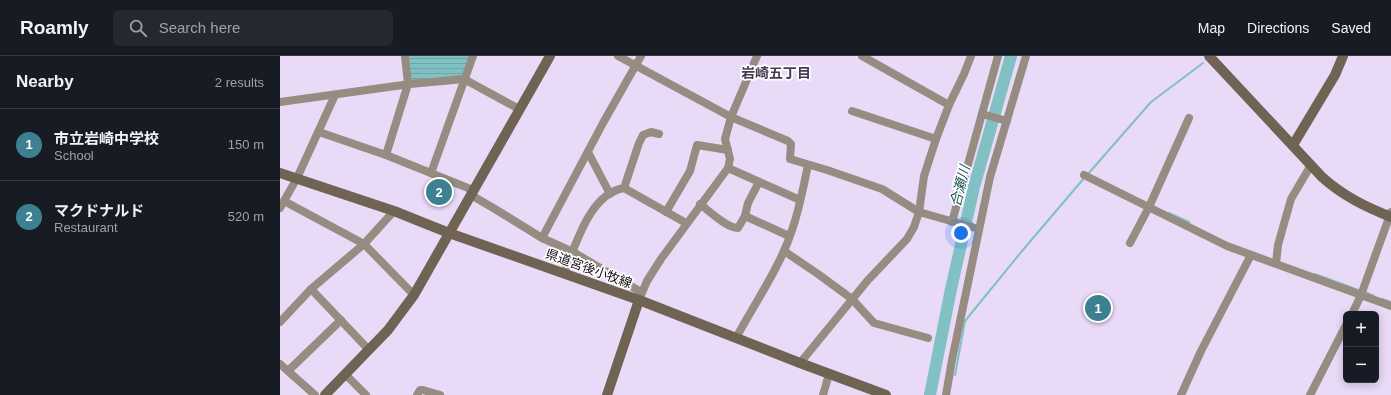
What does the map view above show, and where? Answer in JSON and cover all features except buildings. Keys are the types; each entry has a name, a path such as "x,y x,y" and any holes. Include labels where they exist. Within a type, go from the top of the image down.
{"street":[{"path":"386,155 408,84 405,56"},
{"path":"430,173 473,56"},
{"path":"325,395 388,330 414,295 550,56"},
{"path":"618,56 731,117 788,141 792,148 790,159 882,189 919,212 976,228"},
{"path":"542,238 641,56"},
{"path":"607,395 640,296 647,281 686,223 728,168 730,159 725,139 731,117 757,56"},
{"path":"862,56 949,105"},
{"path":"800,363 852,299 907,239 914,227 919,212 924,176 936,139 949,105 964,74 970,56"},
{"path":"954,222 998,56"},
{"path":"946,395 976,228 1026,56"},
{"path":"1209,56 1332,186 1360,204 1390,215 1361,295 1353,311"},
{"path":"1293,145 1335,75 1343,56"},
{"path":"280,102 408,84 464,79 519,109"},
{"path":"335,95 297,178 282,205 364,244 414,295"},
{"path":"852,111 936,139"},
{"path":"982,114 1007,121"},
{"path":"1130,243 1151,204 1189,118"},
{"path":"319,132 386,155 430,173 472,193 542,238 573,252 640,296"},
{"path":"624,188 643,135 651,132 659,134"},
{"path":"666,212 690,171 697,145 728,150"},
{"path":"588,152 610,194"},
{"path":"736,338 784,251 800,200 808,165"},
{"path":"1276,263 1278,245 1291,198 1311,165"},
{"path":"728,168 800,200"},
{"name":"県道宮後小牧線","path":"280,173 394,211 564,273 640,296 736,338 886,395"},
{"path":"1084,175 1151,204 1227,246 1391,306"},
{"path":"700,204 721,220 735,228 738,228 745,216 748,203 759,182"},
{"path":"564,273 584,224 592,210 598,203 618,189 624,188 686,223"},
{"path":"280,322 311,289 364,244 394,211"},
{"path":"745,216 789,236"},
{"path":"784,251 852,299 874,323 928,338"},
{"path":"1180,395 1251,255"},
{"path":"311,289 369,350"},
{"path":"288,371 341,320"},
{"path":"1310,395 1343,331"},
{"path":"280,364 315,395"},
{"path":"823,395 829,374"},
{"path":"346,375 366,395"},
{"path":"417,395 420,390 423,390 440,395"}],"shaded area":[{"path":"408,56 471,56 464,79 410,84"}],"waterway":[{"name":"合瀬川","path":"930,395 951,289 974,187 1011,56"},
{"path":"1088,174 1151,102 1203,63"},
{"path":"955,375 965,321 1085,177"},
{"path":"1169,213 1189,222"},
{"path":"1315,274 1361,291"},
{"path":"1365,292 1374,296"},
{"path":"1382,299 1391,302"}],"place":[{"name":"マクドナルド","path":"439,192"},
{"name":"市立岩崎中学校","path":"1098,308"}],"district":[{"name":"岩崎五丁目","path":"776,73"}]}
